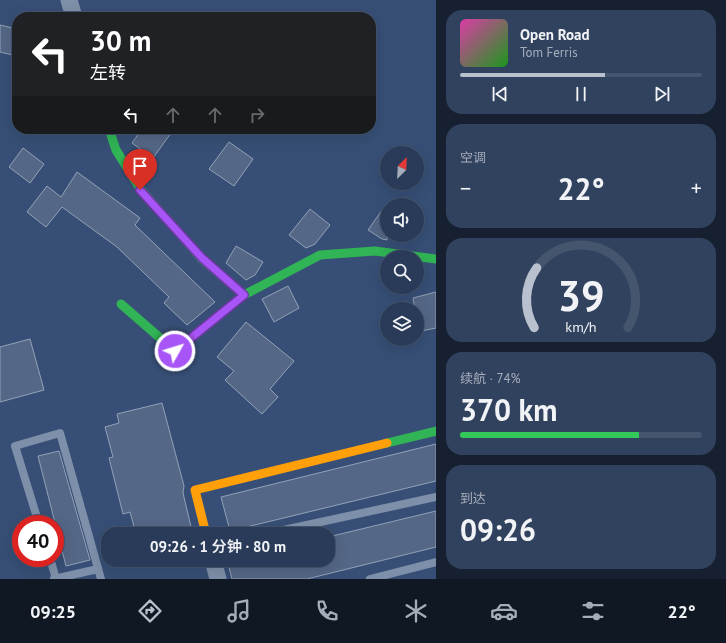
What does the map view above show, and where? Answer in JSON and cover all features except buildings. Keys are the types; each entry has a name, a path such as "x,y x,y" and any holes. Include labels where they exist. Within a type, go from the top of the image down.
{"street":[{"path":"69,0 73,12"},
{"path":"111,134 116,150 140,190 202,258 244,295"},
{"path":"121,304 175,351 244,295 320,255 375,251 436,259"},
{"path":"204,527 195,490 436,430"},
{"path":"215,567 218,579"}],"lane":[{"path":"36,515 15,446 60,434 101,579"},
{"path":"297,527 436,497"},
{"path":"370,579 436,562"},
{"path":"52,567 55,579 98,569"}],"traffic: fast":[{"path":"111,134 116,150 141,190 201,258 244,295 320,255 375,251 436,259"},
{"path":"121,304 175,351 244,295"},
{"path":"387,443 436,431"}],"traffic: slow":[{"path":"204,527 195,490 387,443"}],"route":[{"path":"140,190 202,258 244,295 175,351"}]}
